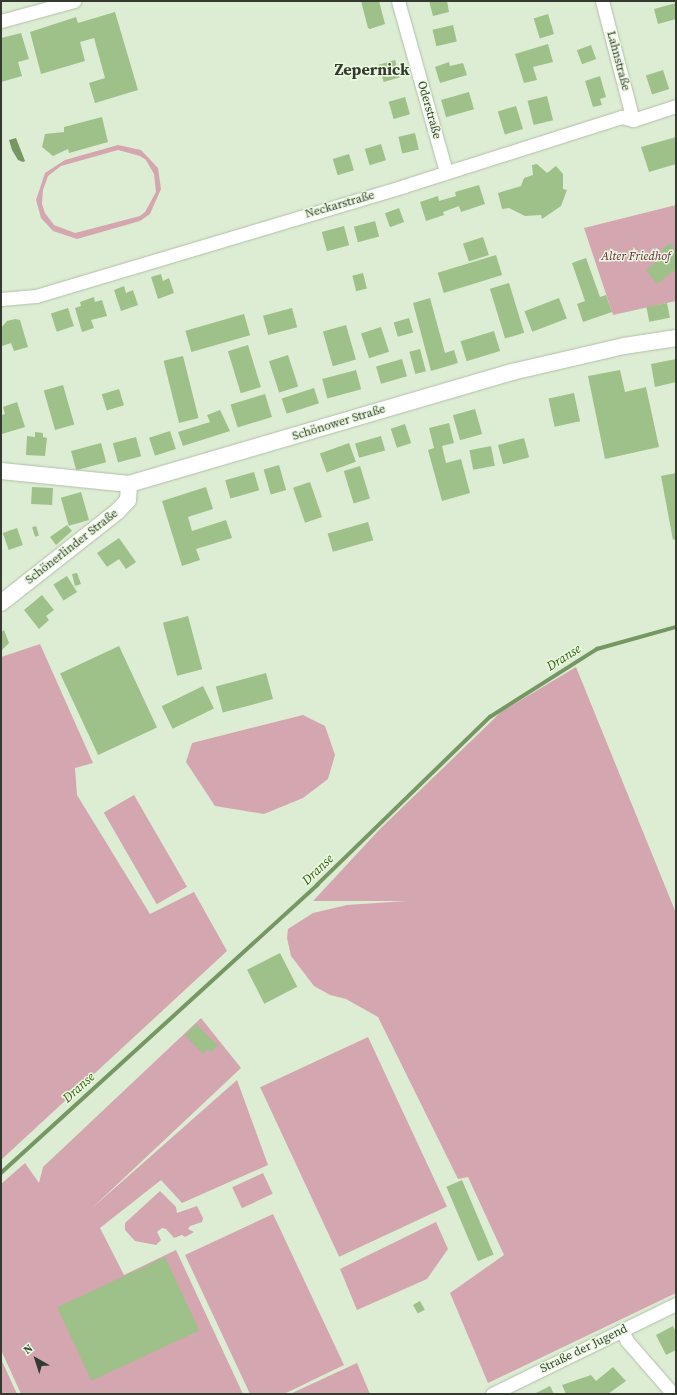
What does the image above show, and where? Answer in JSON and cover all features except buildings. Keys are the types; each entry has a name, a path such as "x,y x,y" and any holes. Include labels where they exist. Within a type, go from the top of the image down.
{"street":[{"path":"1,21 74,1"},
{"name":"Oderstraße","path":"398,1 446,172"},
{"name":"Lahnstraße","path":"602,1 633,120"},
{"name":"Neckarstraße","path":"1,300 36,296 622,117 633,120 676,106"},
{"name":"Schönower Straße","path":"1,470 129,484 525,368 624,346 676,338"},
{"name":"Schönerlinder Straße","path":"1,603 118,511 128,500 129,484"},
{"name":"Straße der Jugend","path":"492,1394 676,1304"},
{"path":"622,1331 627,1340 673,1394"}],"green space":[{"path":"118,145 141,150 158,168 161,189 150,214 140,221 77,239 53,231 41,218 36,200 45,173 65,160","holes":["118,150 140,156 146,160 154,174 156,192 145,212 140,216 75,233 54,225 45,213 42,204 43,190 48,176 61,166"]},
{"name":"Alter Friedhof","path":"676,205 676,301 613,315 584,228"},
{"path":"40,644 93,763 75,768 77,795 150,914 194,892 227,951 1,1160 1,657"},
{"path":"576,667 676,913 676,1293 488,1383 450,1293 504,1255 468,1177 458,1179 378,1017 346,999 330,995 314,986 291,956 287,938 288,929 313,913 347,905 406,901 313,901 380,829 501,712"},
{"path":"303,715 325,726 335,755 328,779 303,798 264,814 215,806 186,762 192,743"},
{"path":"134,795 187,887 157,904 104,812"},
{"path":"201,1018 241,1068 91,1209 237,1080 268,1165 182,1203 161,1180 100,1228 124,1275 176,1250 243,1394 21,1394 1,1350 1,1184 25,1163 39,1183 43,1167"},
{"path":"368,1037 447,1206 339,1257 260,1087"},
{"path":"263,1173 273,1194 242,1208 232,1187"},
{"path":"160,1191 176,1207 177,1213 197,1206 203,1218 202,1222 190,1226 188,1229 194,1232 185,1237 182,1235 174,1238 166,1229 162,1228 157,1232 161,1240 156,1245 135,1241 125,1230 125,1223"},
{"path":"273,1214 344,1365 284,1394 250,1394 185,1255"},
{"path":"436,1222 448,1249 427,1279 357,1310 340,1269"},
{"path":"1,1359 17,1394 1,1394"},
{"path":"357,1363 370,1394 290,1394"}],"shaded area":[{"path":"16,138 25,161 23,162 18,160 12,150 9,140"}],"waterway":[{"name":"Dranse","path":"1,1173 317,885 490,717 597,649 676,627"}],"district":[{"name":"Zepernick","path":"372,69"}]}
